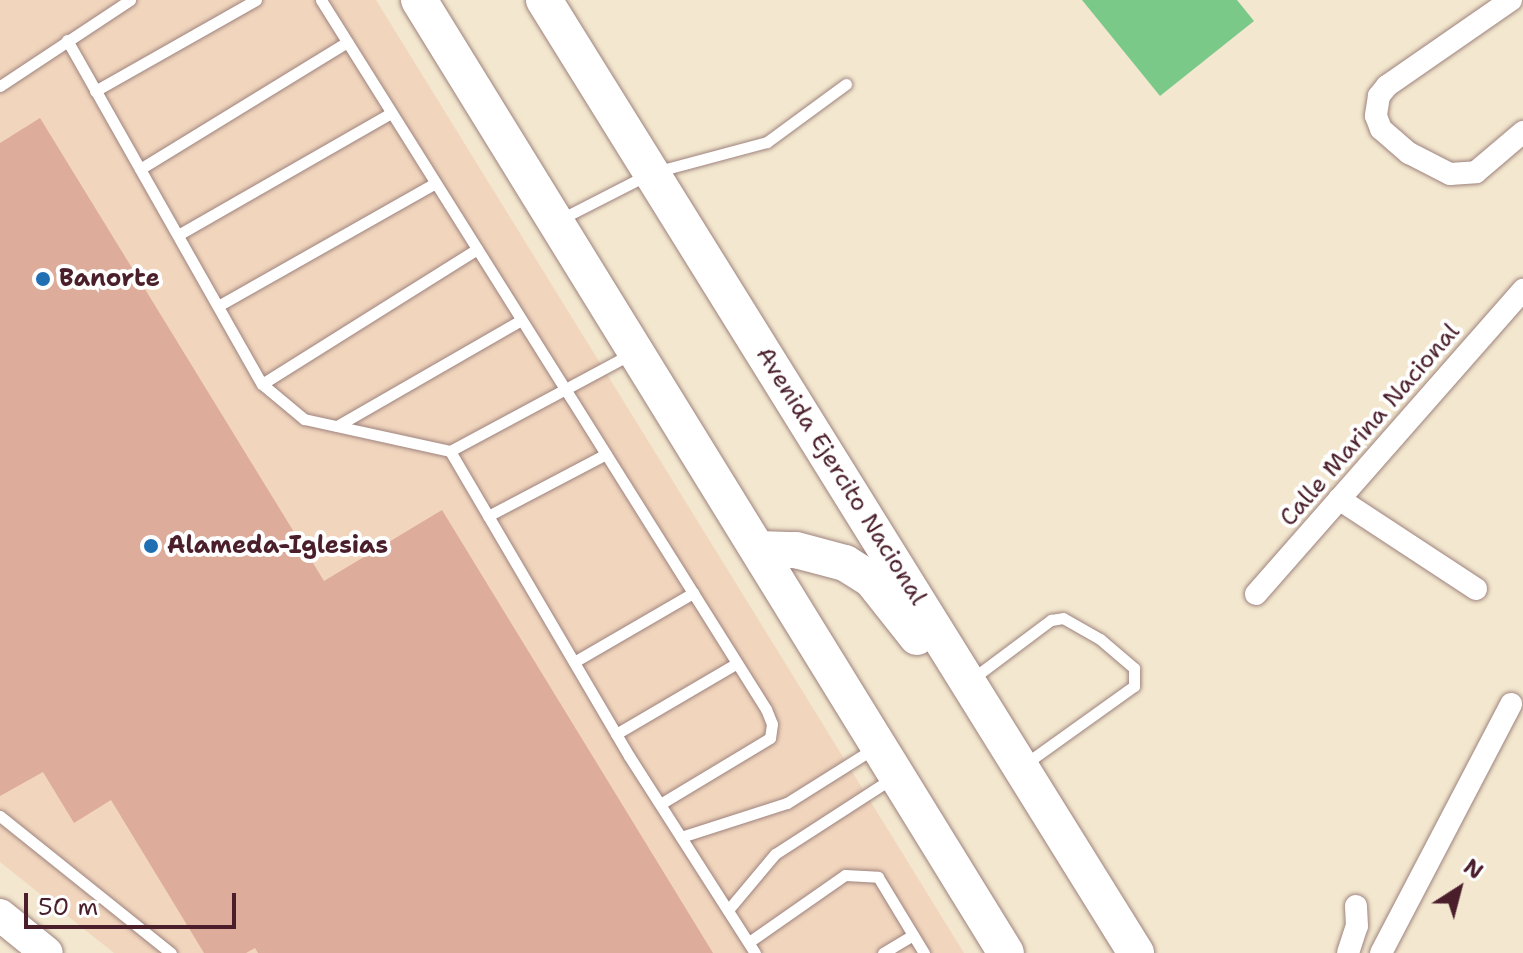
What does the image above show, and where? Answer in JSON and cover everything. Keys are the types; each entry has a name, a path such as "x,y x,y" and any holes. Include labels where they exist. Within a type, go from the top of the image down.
{"main road":[{"path":"419,0 1006,953"},
{"name":"Avenida Ejercito Nacional","path":"544,0 1136,953"},
{"path":"759,549 796,550 845,563 871,579 918,639 927,644 944,641"}],"street":[{"path":"1511,0 1387,86 1379,96 1376,116 1381,129 1409,153 1450,174 1476,172 1523,132"},
{"name":"Calle Marina Nacional","path":"1256,594 1523,290"},
{"path":"1339,499 1476,589"},
{"path":"1381,953 1511,704"},
{"path":"1348,953 1357,926 1356,906"},
{"path":"0,915 47,953"}],"lane":[{"path":"0,86 130,0"},
{"path":"95,91 256,0"},
{"path":"321,0 766,709 772,724 770,738 660,804"},
{"path":"67,40 262,384 304,419 450,451 566,392 637,351"},
{"path":"140,169 347,42"},
{"path":"557,221 651,173 767,142 846,84"},
{"path":"178,235 391,113"},
{"path":"218,306 435,183"},
{"path":"262,384 477,249"},
{"path":"337,426 521,320"},
{"path":"450,451 616,734 752,948 845,875 878,877 924,953"},
{"path":"488,516 606,454"},
{"path":"574,662 693,593"},
{"path":"969,681 1051,620 1063,618 1088,631 1134,668 1134,686 1021,767"},
{"path":"616,734 737,663"},
{"path":"681,837 787,803 889,760"},
{"path":"728,910 775,854 889,760"},
{"path":"0,816 171,953"},
{"path":"883,953 913,935"}],"shaded area":[{"name":"Alameda-Iglesias","path":"0,0 376,0 964,953 114,953 0,862"}],"green space":[{"path":"1082,0 1237,0 1254,21 1160,96"}],"building":[{"name":"Alameda-Iglesias","path":"40,118 324,581 442,510 713,953 258,953 255,948 246,953 204,953 111,800 74,823 43,772 0,796 0,143"}],"place":[{"name":"Banorte","path":"43,279"},
{"name":"Alameda-Iglesias","path":"151,546"}]}
